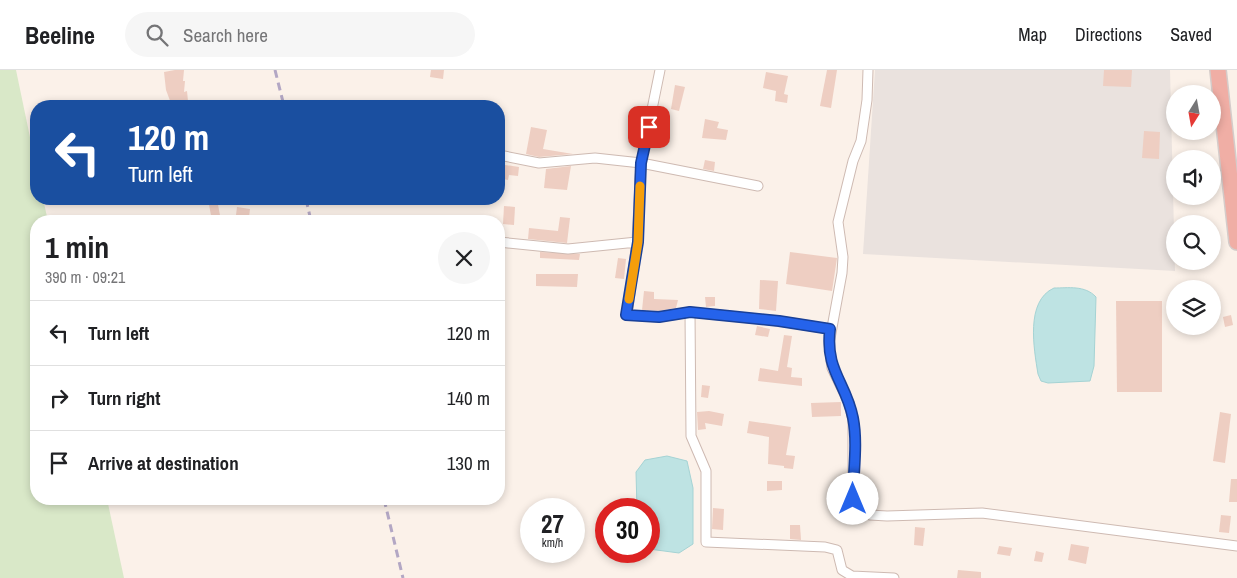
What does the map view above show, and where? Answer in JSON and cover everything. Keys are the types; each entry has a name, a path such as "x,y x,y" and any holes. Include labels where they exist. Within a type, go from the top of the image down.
{"highway":[{"path":"1218,70 1232,158 1237,242"}],"street":[{"path":"660,70 641,163 638,242 626,315 659,317 690,312 779,321 830,329"},
{"path":"868,70 867,100 861,141 853,161 838,222 843,257 842,274 830,329 829,344 832,368 849,403 853,420 853,499 859,510 870,515 887,516 982,513 1237,546"},
{"path":"505,156 539,163 595,158 641,163 758,186"},
{"path":"505,243 568,249 638,242"},
{"path":"690,312 690,436 706,471 706,542 825,547 837,550 842,570 852,576 894,578"}],"shaded area":[{"path":"875,70 1170,70 1170,85 1166,85 1166,140 1172,140 1172,150 1166,150 1166,205 1173,205 1174,215 1166,215 1166,270 1175,271 863,254"}],"green space":[{"path":"0,70 16,70 30,137 30,205 44,205 47,215 30,215 30,505 108,505 124,578 0,578"}],"water":[{"path":"1054,288 1082,289 1096,297 1094,366 1090,381 1048,383 1041,381 1038,374 1034,339 1035,314 1045,294"},
{"path":"667,456 687,461 693,488 693,544 679,553 660,550 660,498 637,498 636,472 645,460"}],"building":[{"path":"184,70 184,92 187,91 188,100 170,100 166,90 164,72"},
{"path":"431,70 444,70 443,79 430,77"},
{"path":"827,70 837,70 831,108 820,106"},
{"path":"1104,70 1132,70 1131,87 1103,86"},
{"path":"766,72 788,76 784,94 788,95 787,103 775,101 776,91 763,88"},
{"path":"675,85 685,87 679,111 671,109"},
{"path":"705,119 719,122 717,128 728,130 726,140 702,138"},
{"path":"531,127 547,130 543,149 573,154 539,157 526,154"},
{"path":"655,130 664,132 662,143 653,142"},
{"path":"1144,131 1160,132 1159,159 1142,158"},
{"path":"705,160 715,162 714,171 703,169"},
{"path":"505,165 519,167 518,176 509,175 508,180 505,179"},
{"path":"571,166 567,190 544,188 546,169"},
{"path":"209,205 218,205 220,215 211,215"},
{"path":"504,206 515,207 514,225 505,224"},
{"path":"237,207 250,209 249,215 236,215"},
{"path":"560,217 570,218 567,243 528,239 529,228 558,231"},
{"path":"540,252 580,254 579,260 540,258"},
{"path":"790,252 837,258 832,291 786,284"},
{"path":"618,258 626,259 624,279 615,278"},
{"path":"536,274 578,274 577,287 536,286"},
{"path":"760,280 778,281 776,311 759,309"},
{"path":"644,291 654,292 654,299 678,300 676,308 659,311 642,310"},
{"path":"705,297 715,297 715,306 706,307"},
{"path":"1116,301 1162,301 1162,392 1117,392"},
{"path":"1231,315 1233,325 1225,327 1223,317"},
{"path":"757,326 770,329 768,337 755,335"},
{"path":"784,335 792,336 787,367 792,368 791,377 802,378 802,386 758,381 760,368 778,371"},
{"path":"702,385 710,386 708,398 701,397"},
{"path":"841,402 841,416 812,417 811,403"},
{"path":"709,411 724,414 722,426 705,423 706,429 698,430 697,412"},
{"path":"1220,412 1231,414 1225,463 1213,461"},
{"path":"749,421 791,427 786,455 795,456 793,469 768,464 769,437 747,433"},
{"path":"1231,479 1237,479 1237,502 1229,502"},
{"path":"767,481 782,481 782,490 767,491"},
{"path":"713,508 724,509 723,530 712,529"},
{"path":"1221,515 1231,516 1229,533 1219,532"},
{"path":"790,525 800,525 801,540 790,539"},
{"path":"915,527 925,528 923,546 914,545"},
{"path":"1071,544 1089,547 1086,564 1068,560"},
{"path":"999,546 1012,548 1010,556 997,554"},
{"path":"1036,551 1044,553 1042,562 1034,561"},
{"path":"958,570 981,572 981,578 957,578"}],"railway":[{"path":"275,70 282,100"},
{"path":"307,205 310,215"},
{"path":"385,505 403,578"}],"slow traffic":[{"path":"629,299 638,242 640,186"}],"route":[{"path":"649,127 641,163 638,242 626,315 659,317 690,312 779,321 830,329 829,344 832,368 849,403 853,420 853,499"}]}
